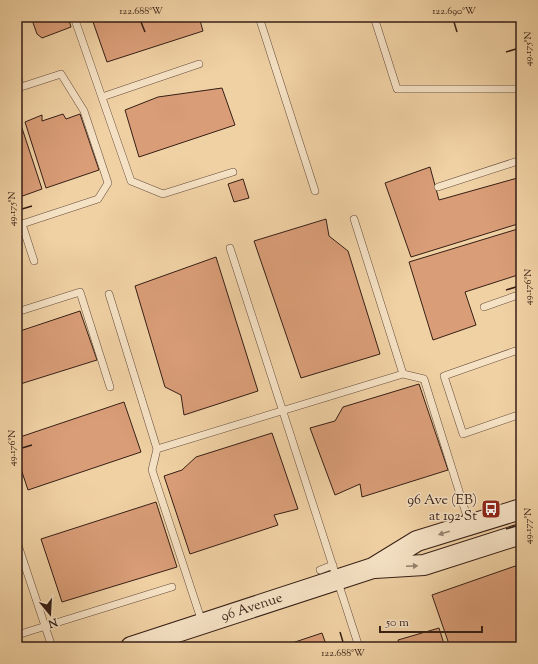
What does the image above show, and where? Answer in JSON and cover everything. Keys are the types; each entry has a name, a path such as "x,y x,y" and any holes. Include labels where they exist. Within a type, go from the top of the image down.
{"main road":[{"name":"96 Avenue","path":"374,568 417,541 521,509"},
{"name":"96 Avenue","path":"131,647 203,624 335,573 374,568 424,565 521,534"}],"lane":[{"path":"74,17 131,181 163,194 233,172"},
{"path":"259,17 315,191"},
{"path":"374,17 397,89 521,89"},
{"path":"102,97 199,64"},
{"path":"17,76 21,87 61,74 84,111 108,182 98,199 22,224 34,261"},
{"path":"438,187 521,160"},
{"path":"354,219 403,374"},
{"path":"230,248 360,647"},
{"path":"17,312 80,292 110,387"},
{"path":"109,294 157,449 152,470 203,624"},
{"path":"484,307 521,294"},
{"path":"521,349 444,376 462,434 521,414"},
{"path":"157,449 403,374 424,379 470,525"},
{"path":"17,542 52,647"},
{"path":"320,570 335,573"},
{"path":"17,635 172,587"}],"building":[{"path":"31,17 68,17 71,27 42,38 37,34"},
{"path":"96,17 199,17 203,31 107,62 92,19"},
{"path":"222,88 235,125 139,157 125,110 158,97"},
{"path":"63,114 66,119 80,114 99,170 46,188 25,122 42,115 42,121"},
{"path":"20,122 42,189 17,198 17,124"},
{"path":"430,167 439,200 521,177 521,223 411,257 385,183"},
{"path":"243,179 249,198 234,202 228,184"},
{"path":"326,219 329,236 348,251 380,354 301,378 254,241"},
{"path":"521,228 521,274 465,292 476,325 433,340 409,262"},
{"path":"216,257 258,391 184,415 181,395 165,387 135,286"},
{"path":"80,311 97,360 17,385 17,332"},
{"path":"419,384 448,470 362,497 360,484 335,495 310,428 335,421 343,407"},
{"path":"124,402 141,452 28,490 17,457 17,438"},
{"path":"272,433 298,509 274,515 278,525 190,554 164,476 182,470 196,457"},
{"path":"156,502 177,567 62,602 41,539"},
{"path":"521,564 521,647 450,647 432,595"},
{"path":"439,628 445,647 400,647 398,640"},
{"path":"322,633 327,647 280,647"}],"place":[{"name":"96 Ave (EB) at 192 St","path":"491,509"}]}
